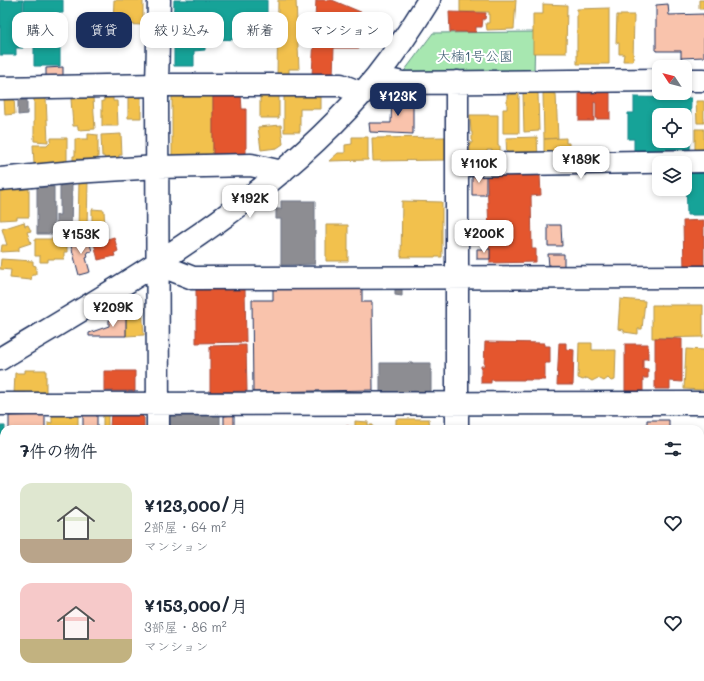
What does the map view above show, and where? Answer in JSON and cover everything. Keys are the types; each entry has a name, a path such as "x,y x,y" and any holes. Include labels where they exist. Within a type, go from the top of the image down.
{"street":[{"path":"158,425 157,85 159,0"},
{"path":"0,359 157,264 234,210 282,172 330,127 376,77 413,26 429,0"},
{"path":"376,77 402,83 652,80"},
{"path":"692,80 704,80"},
{"path":"457,82 457,425"},
{"path":"0,88 341,84 361,93"},
{"path":"457,165 704,161"},
{"path":"0,179 74,172 158,167 251,165 282,172"},
{"path":"157,264 193,278 704,277"},
{"path":"0,404 704,403"}],"green space":[{"name":"大楠1号公園","path":"535,32 534,77 399,78 433,33"}],"building: 住宅":[{"path":"114,0 143,0 143,12 140,12 140,25 132,25 132,12 114,12"},
{"path":"278,0 296,0 296,48 298,48 299,69 289,69 289,76 277,76 277,48 288,48 288,12 278,12"},
{"path":"460,0 516,0 514,29 487,30 486,23 489,23 489,12 460,12"},
{"path":"699,0 704,0 704,9 699,9"},
{"path":"543,4 567,5 566,53 533,53 533,14 543,14"},
{"path":"609,8 609,64 577,64 577,9"},
{"path":"617,15 634,15 633,61 623,61 624,54 619,54 619,43 616,43"},
{"path":"523,93 538,93 539,131 524,132"},
{"path":"543,93 556,94 558,138 544,139"},
{"path":"104,94 113,94 113,101 117,101 118,126 102,126 102,101 104,101"},
{"path":"128,94 141,94 141,118 128,118"},
{"path":"260,94 276,94 276,96 279,96 279,118 260,118"},
{"path":"519,94 519,133 503,133 503,109 507,109 507,95"},
{"path":"172,95 213,95 213,157 172,157"},
{"path":"284,95 321,95 321,109 300,109 300,132 284,132"},
{"path":"14,97 15,114 5,115 4,98"},
{"path":"34,98 46,98 48,142 34,141"},
{"path":"93,98 95,129 78,130 78,126 73,126 71,99"},
{"path":"696,101 704,101 704,123 697,123"},
{"path":"470,115 498,115 498,146 500,146 500,159 492,159 492,150 487,150 487,159 474,159 474,154 470,154 472,132"},
{"path":"281,125 283,144 277,148 261,150 258,127"},
{"path":"695,129 704,129 704,156 695,156"},
{"path":"88,134 98,135 98,159 77,159 78,162 73,162 73,156 75,156 75,139 88,139"},
{"path":"121,134 122,155 119,155 119,161 105,161 104,156 102,156 101,135"},
{"path":"352,137 368,137 368,160 329,161 338,153 345,153 345,145 352,144"},
{"path":"445,137 445,160 373,161 372,138"},
{"path":"537,137 538,158 507,159 506,138"},
{"path":"51,138 67,138 67,164 34,164 33,145 47,145 51,141"},
{"path":"566,138 566,143 569,143 569,158 544,158 544,139"},
{"path":"79,180 88,180 87,228 78,229"},
{"path":"15,186 15,190 29,189 29,217 17,217 17,219 0,220 0,190 5,190 5,187"},
{"path":"402,201 442,202 442,257 401,257"},
{"path":"92,209 104,210 105,231 92,231"},
{"path":"24,222 25,226 28,225 31,231 27,232 31,243 19,247 19,251 1,252 2,245 7,245 2,229"},
{"path":"326,225 348,225 348,261 326,261"},
{"path":"35,239 67,239 67,252 64,252 64,259 48,259 48,262 40,262 40,256 35,256"},
{"path":"1,259 33,261 33,265 36,266 36,275 32,275 31,280 10,278 11,270 0,269"},
{"path":"620,299 645,301 642,329 638,329 638,334 624,332 624,330 618,329"},
{"path":"134,304 142,306 144,335 126,336 126,311 134,307"},
{"path":"652,305 703,305 703,337 652,338"},
{"path":"579,343 592,343 592,350 616,350 615,380 611,381 608,378 604,381 598,378 592,381 587,378 583,380 578,378"},
{"path":"686,349 704,350 704,390 684,389"},
{"path":"25,370 46,370 46,395 14,394 15,373 25,373"},
{"path":"103,414 108,414 108,425 103,425"},
{"path":"52,415 78,416 78,425 48,425 48,422 52,423"},
{"path":"396,419 429,419 430,425 396,425"},
{"path":"355,421 368,422 368,425 355,425"}],"building: 商業":[{"path":"316,0 332,0 361,12 315,12"},
{"path":"449,12 486,13 485,19 483,19 482,27 476,27 476,32 450,32"},
{"path":"313,48 334,48 333,76 312,75"},
{"path":"579,92 610,92 610,119 596,119 596,103 594,102 594,121 579,121"},
{"path":"213,95 241,95 242,109 246,109 246,157 213,157"},
{"path":"540,175 541,195 531,196 532,249 536,249 536,262 490,263 487,176"},
{"path":"704,220 704,270 684,270 683,221"},
{"path":"114,237 118,251 114,253 115,256 98,260 94,243"},
{"path":"196,289 245,289 246,342 196,343"},
{"path":"655,338 682,339 682,382 670,381 670,389 655,389"},
{"path":"485,342 544,343 544,346 550,346 550,363 545,363 545,380 491,380 491,383 481,383 481,366 484,366"},
{"path":"559,343 566,343 566,349 574,350 573,385 557,385"},
{"path":"625,344 648,344 648,359 643,359 643,369 648,369 648,378 643,378 643,391 625,391"},
{"path":"246,345 247,391 210,392 210,346"},
{"path":"104,371 135,371 135,391 104,391"},
{"path":"111,413 140,414 144,418 144,425 110,425"}],"building: 公共":[{"path":"0,0 23,0 23,12 12,12 12,48 16,48 16,55 0,55"},
{"path":"24,0 63,0 63,12 24,12"},
{"path":"174,0 267,0 267,12 232,12 232,40 224,40 224,12 174,12"},
{"path":"34,48 60,48 60,66 34,66"},
{"path":"174,48 205,48 205,50 194,51 194,66 174,66"},
{"path":"634,97 652,97 652,100 691,100 691,108 652,108 652,148 690,148 690,154 634,152 634,139 628,139 628,113 634,113"},
{"path":"701,171 704,171 704,215 687,215 687,196 692,196 692,173 701,173"}],"building: 工業":[{"path":"18,100 27,100 27,114 18,115"},
{"path":"60,184 72,184 71,232 56,232 56,215 60,215"},
{"path":"37,186 54,187 54,234 37,234"},
{"path":"281,201 315,201 315,264 281,265 281,219 276,219 276,209 281,209"},
{"path":"395,288 402,289 402,296 395,295"},
{"path":"380,363 431,363 431,394 380,394"},
{"path":"175,412 220,413 220,425 168,425 168,418"}],"building: その他":[{"path":"668,4 669,15 704,14 704,57 681,58 681,51 656,51 656,5"},
{"path":"63,67 63,78 46,78 46,68"},
{"path":"395,95 413,95 413,134 370,132 369,123 391,123 392,97"},
{"path":"472,174 486,174 486,195 472,195"},
{"path":"548,225 561,225 562,246 548,246"},
{"path":"77,240 89,241 92,251 87,252 88,257 86,258 90,272 79,275 70,242"},
{"path":"477,249 490,249 490,259 477,259"},
{"path":"548,254 564,254 564,267 549,267"},
{"path":"362,288 362,302 372,302 373,390 253,392 252,300 273,300 273,289"},
{"path":"126,311 126,336 89,336 89,333 109,326 109,320 114,319"},
{"path":"83,412 97,413 97,425 83,425"},
{"path":"45,415 45,425 9,425 9,416"},
{"path":"234,415 234,425 224,425 224,416"},
{"path":"647,420 669,420 669,425 647,425"}]}
